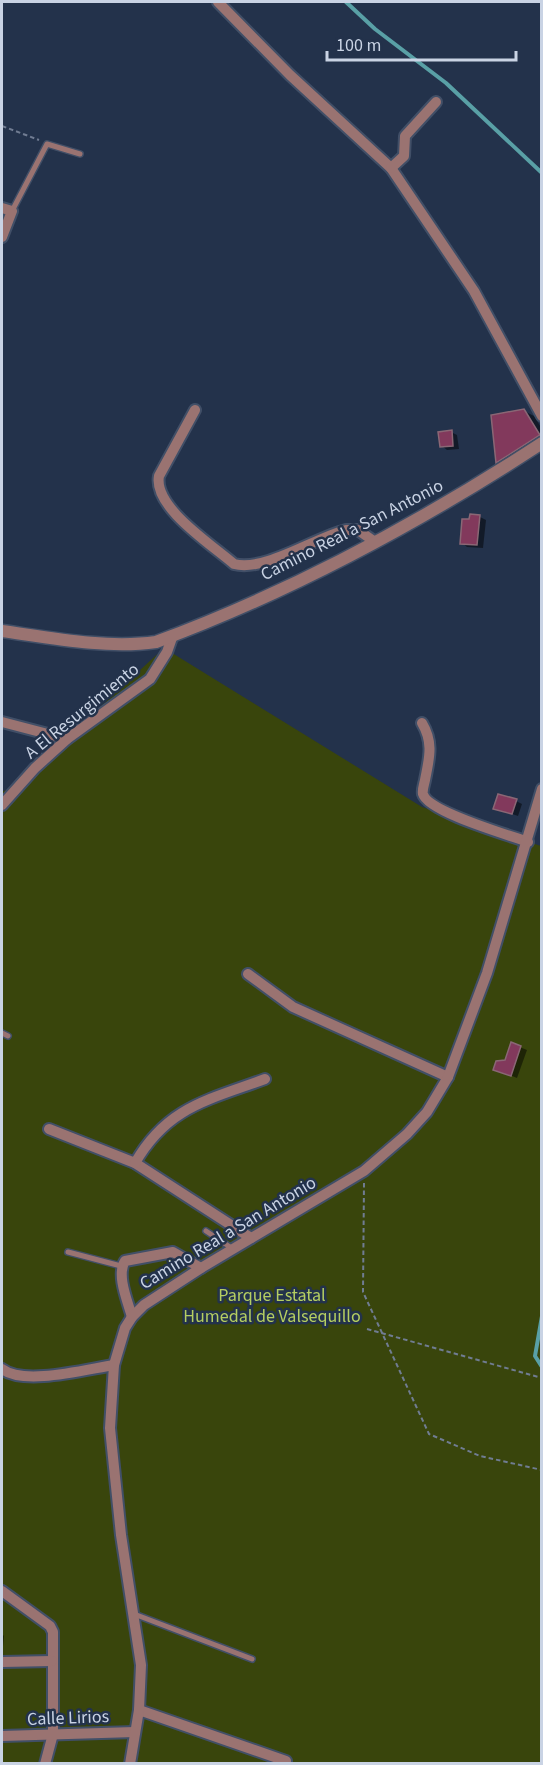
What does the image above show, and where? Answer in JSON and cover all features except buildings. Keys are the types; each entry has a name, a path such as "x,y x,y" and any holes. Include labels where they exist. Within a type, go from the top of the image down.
{"street":[{"path":"218,2 290,75 391,168 474,291 542,416"},
{"path":"391,168 404,156 402,141 405,136 436,102"},
{"path":"2,237 7,209"},
{"path":"195,410 159,476 158,484 166,505 234,564 244,566 261,563 346,530 358,530 375,542"},
{"name":"Camino Real a San Antonio","path":"2,631 141,644 173,635 276,591 375,542 484,481 542,443"},
{"name":"A El Resurgimiento","path":"2,805 35,768 67,740 150,679 167,652 173,635"},
{"path":"2,722 67,740"},
{"path":"422,723 428,733 431,746 423,792 426,799 441,810 528,842"},
{"name":"Camino Real a San Antonio","path":"130,1764 139,1710 141,1665 121,1535 110,1428 114,1365 120,1342 132,1317 144,1305 232,1249 364,1171 407,1134 428,1112 448,1077 487,974 542,789"},
{"path":"248,974 293,1006 448,1077"},
{"path":"135,1163 148,1140 174,1116 187,1108 265,1079"},
{"path":"49,1129 135,1163 251,1238"},
{"path":"132,1317 121,1266 131,1257 173,1252 179,1253 201,1268"},
{"path":"2,1369 7,1373 28,1377 114,1365"},
{"path":"2,1591 50,1626 54,1638 53,1734 45,1764"},
{"path":"2,1662 52,1661"},
{"path":"139,1710 286,1761"},
{"name":"Calle Lirios","path":"2,1736 135,1732"}],"lane":[{"path":"7,209 47,144 80,154"},
{"path":"2,1032 8,1036"},
{"path":"206,1231 232,1249"},
{"path":"68,1252 121,1266"},
{"path":"134,1614 252,1659"}],"path":[{"path":"2,126 47,144"},
{"path":"364,1171 363,1292 429,1434 480,1456 542,1470"},
{"path":"367,1329 542,1378"}],"green space":[{"name":"Parque Estatal Humedal de Valsequillo","path":"164,648 422,807 541,846 541,1763 2,1764 2,791 10,790"}],"waterway":[{"path":"346,2 375,29 446,83 542,173"},
{"path":"542,1316 535,1356 542,1367"}]}
